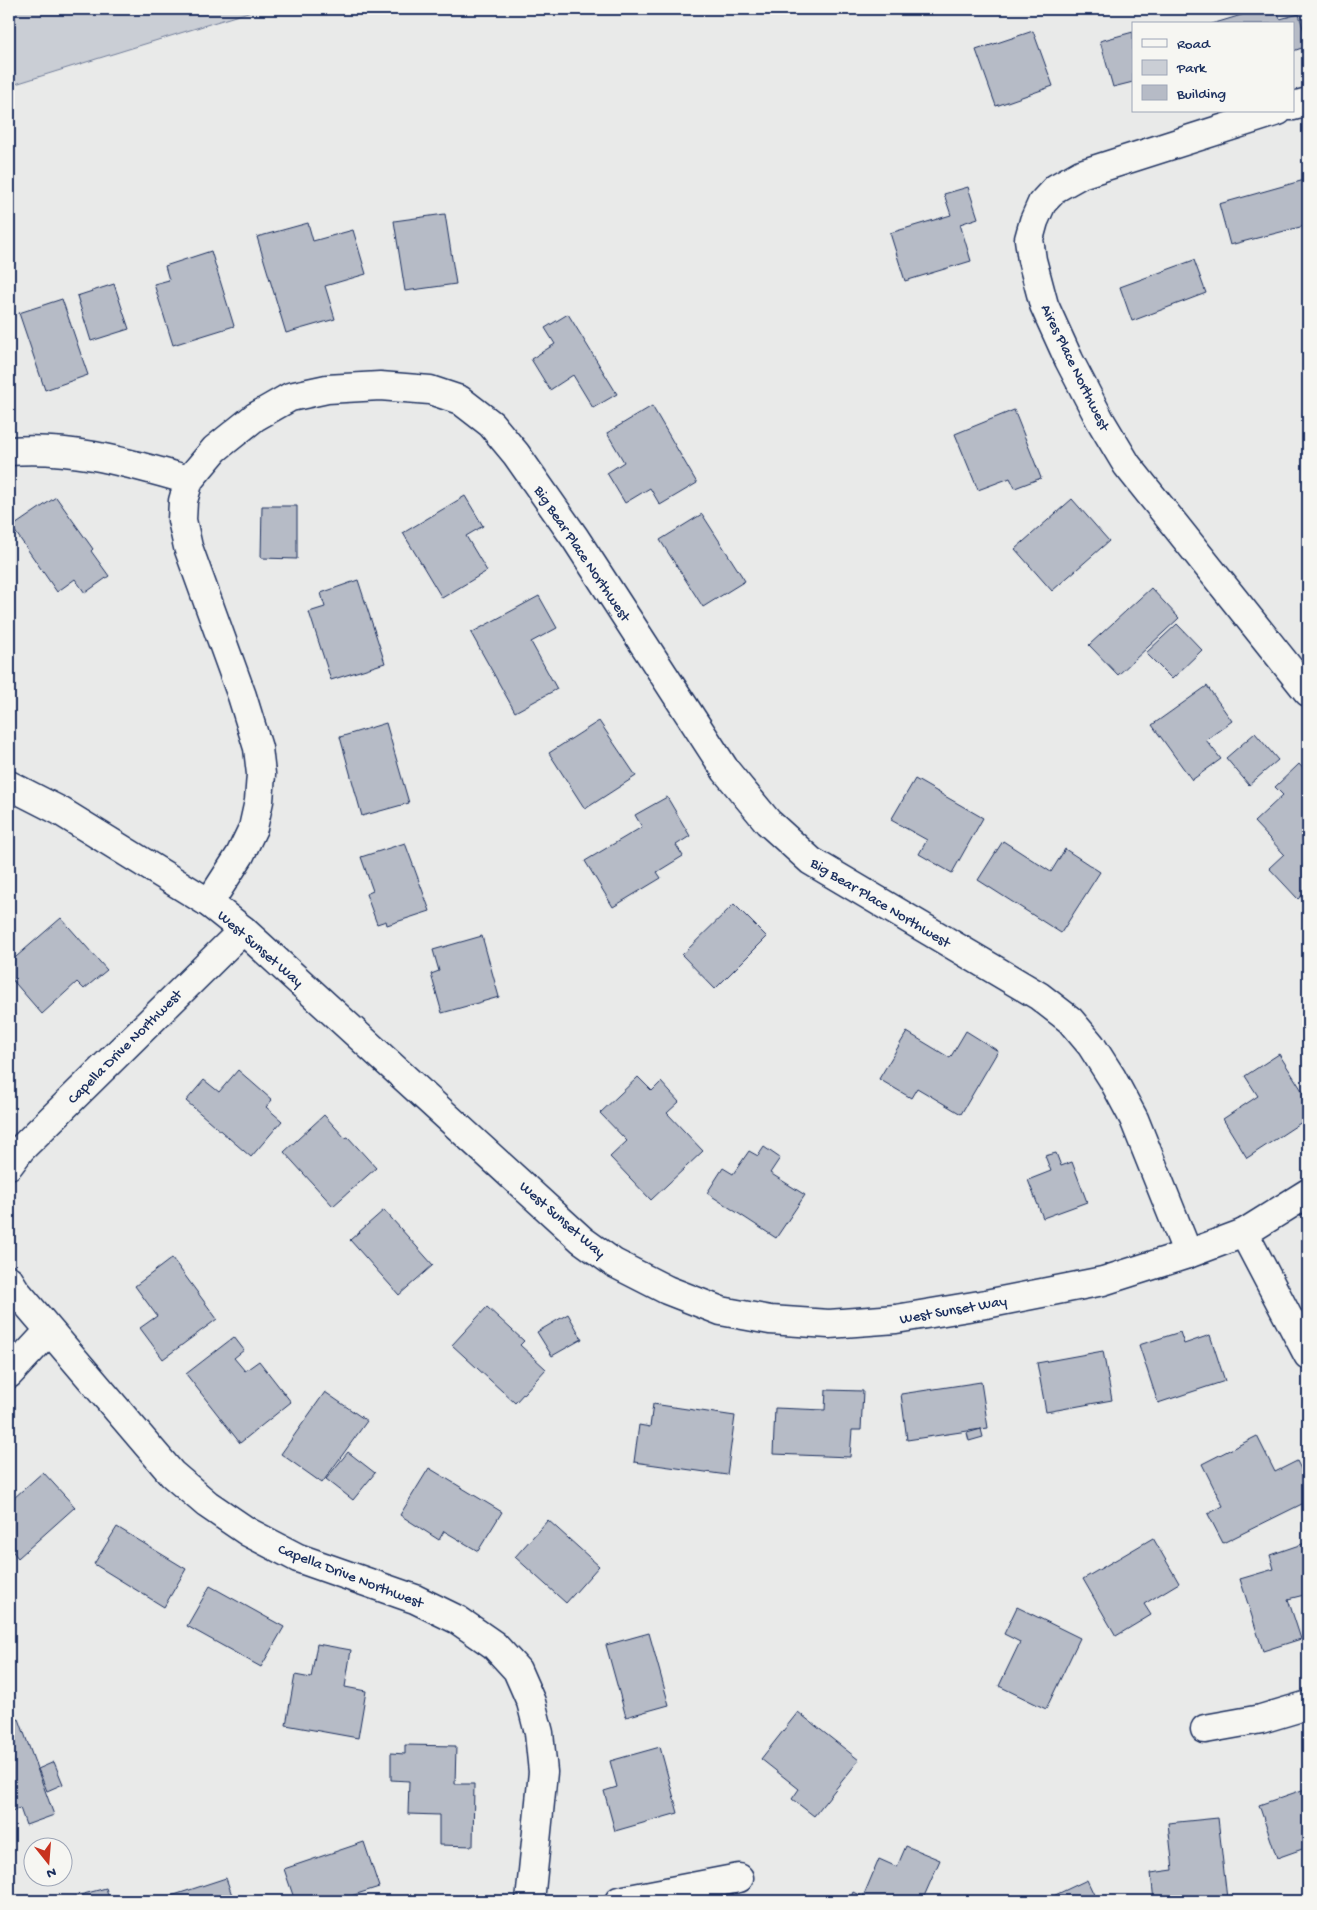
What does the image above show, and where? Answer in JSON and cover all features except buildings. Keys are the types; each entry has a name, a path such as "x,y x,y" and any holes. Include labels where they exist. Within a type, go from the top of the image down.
{"street":[{"path":"1294,106 1308,102"},
{"name":"Aires Place Northwest","path":"1275,112 1081,174 1056,188 1042,203 1029,239 1032,260 1044,305 1078,378 1127,465 1308,692"},
{"name":"Big Bear Place Northwest","path":"209,903 240,855 253,828 259,801 261,774 258,748 242,696 188,547 182,520 183,501 189,480 216,449 255,417 290,397 327,389 380,386 430,390 460,400 491,424 516,454 575,538 726,771 768,822 811,861 1039,996 1070,1020 1091,1045 1112,1078 1134,1119 1188,1254"},
{"path":"9,451 76,452 118,460 189,480"},
{"name":"West Sunset Way","path":"9,785 60,811 209,903 243,930 582,1240 614,1263 667,1290 721,1311 770,1320 829,1324 896,1319 1103,1281 1188,1254 1244,1233 1308,1193"},
{"name":"Capella Drive Northwest","path":"9,1165 21,1148 243,930"},
{"path":"1244,1233 1308,1355"},
{"name":"Capella Drive Northwest","path":"9,1280 49,1330 172,1474 207,1504 248,1532 298,1558 415,1599 458,1620 494,1644 517,1670 531,1702 539,1733 543,1772 530,1901"},
{"path":"9,1374 49,1330"},
{"path":"1205,1729 1261,1719 1308,1705"},
{"path":"618,1901 739,1878"}],"green space":[{"path":"9,9 258,9 9,86"}]}
